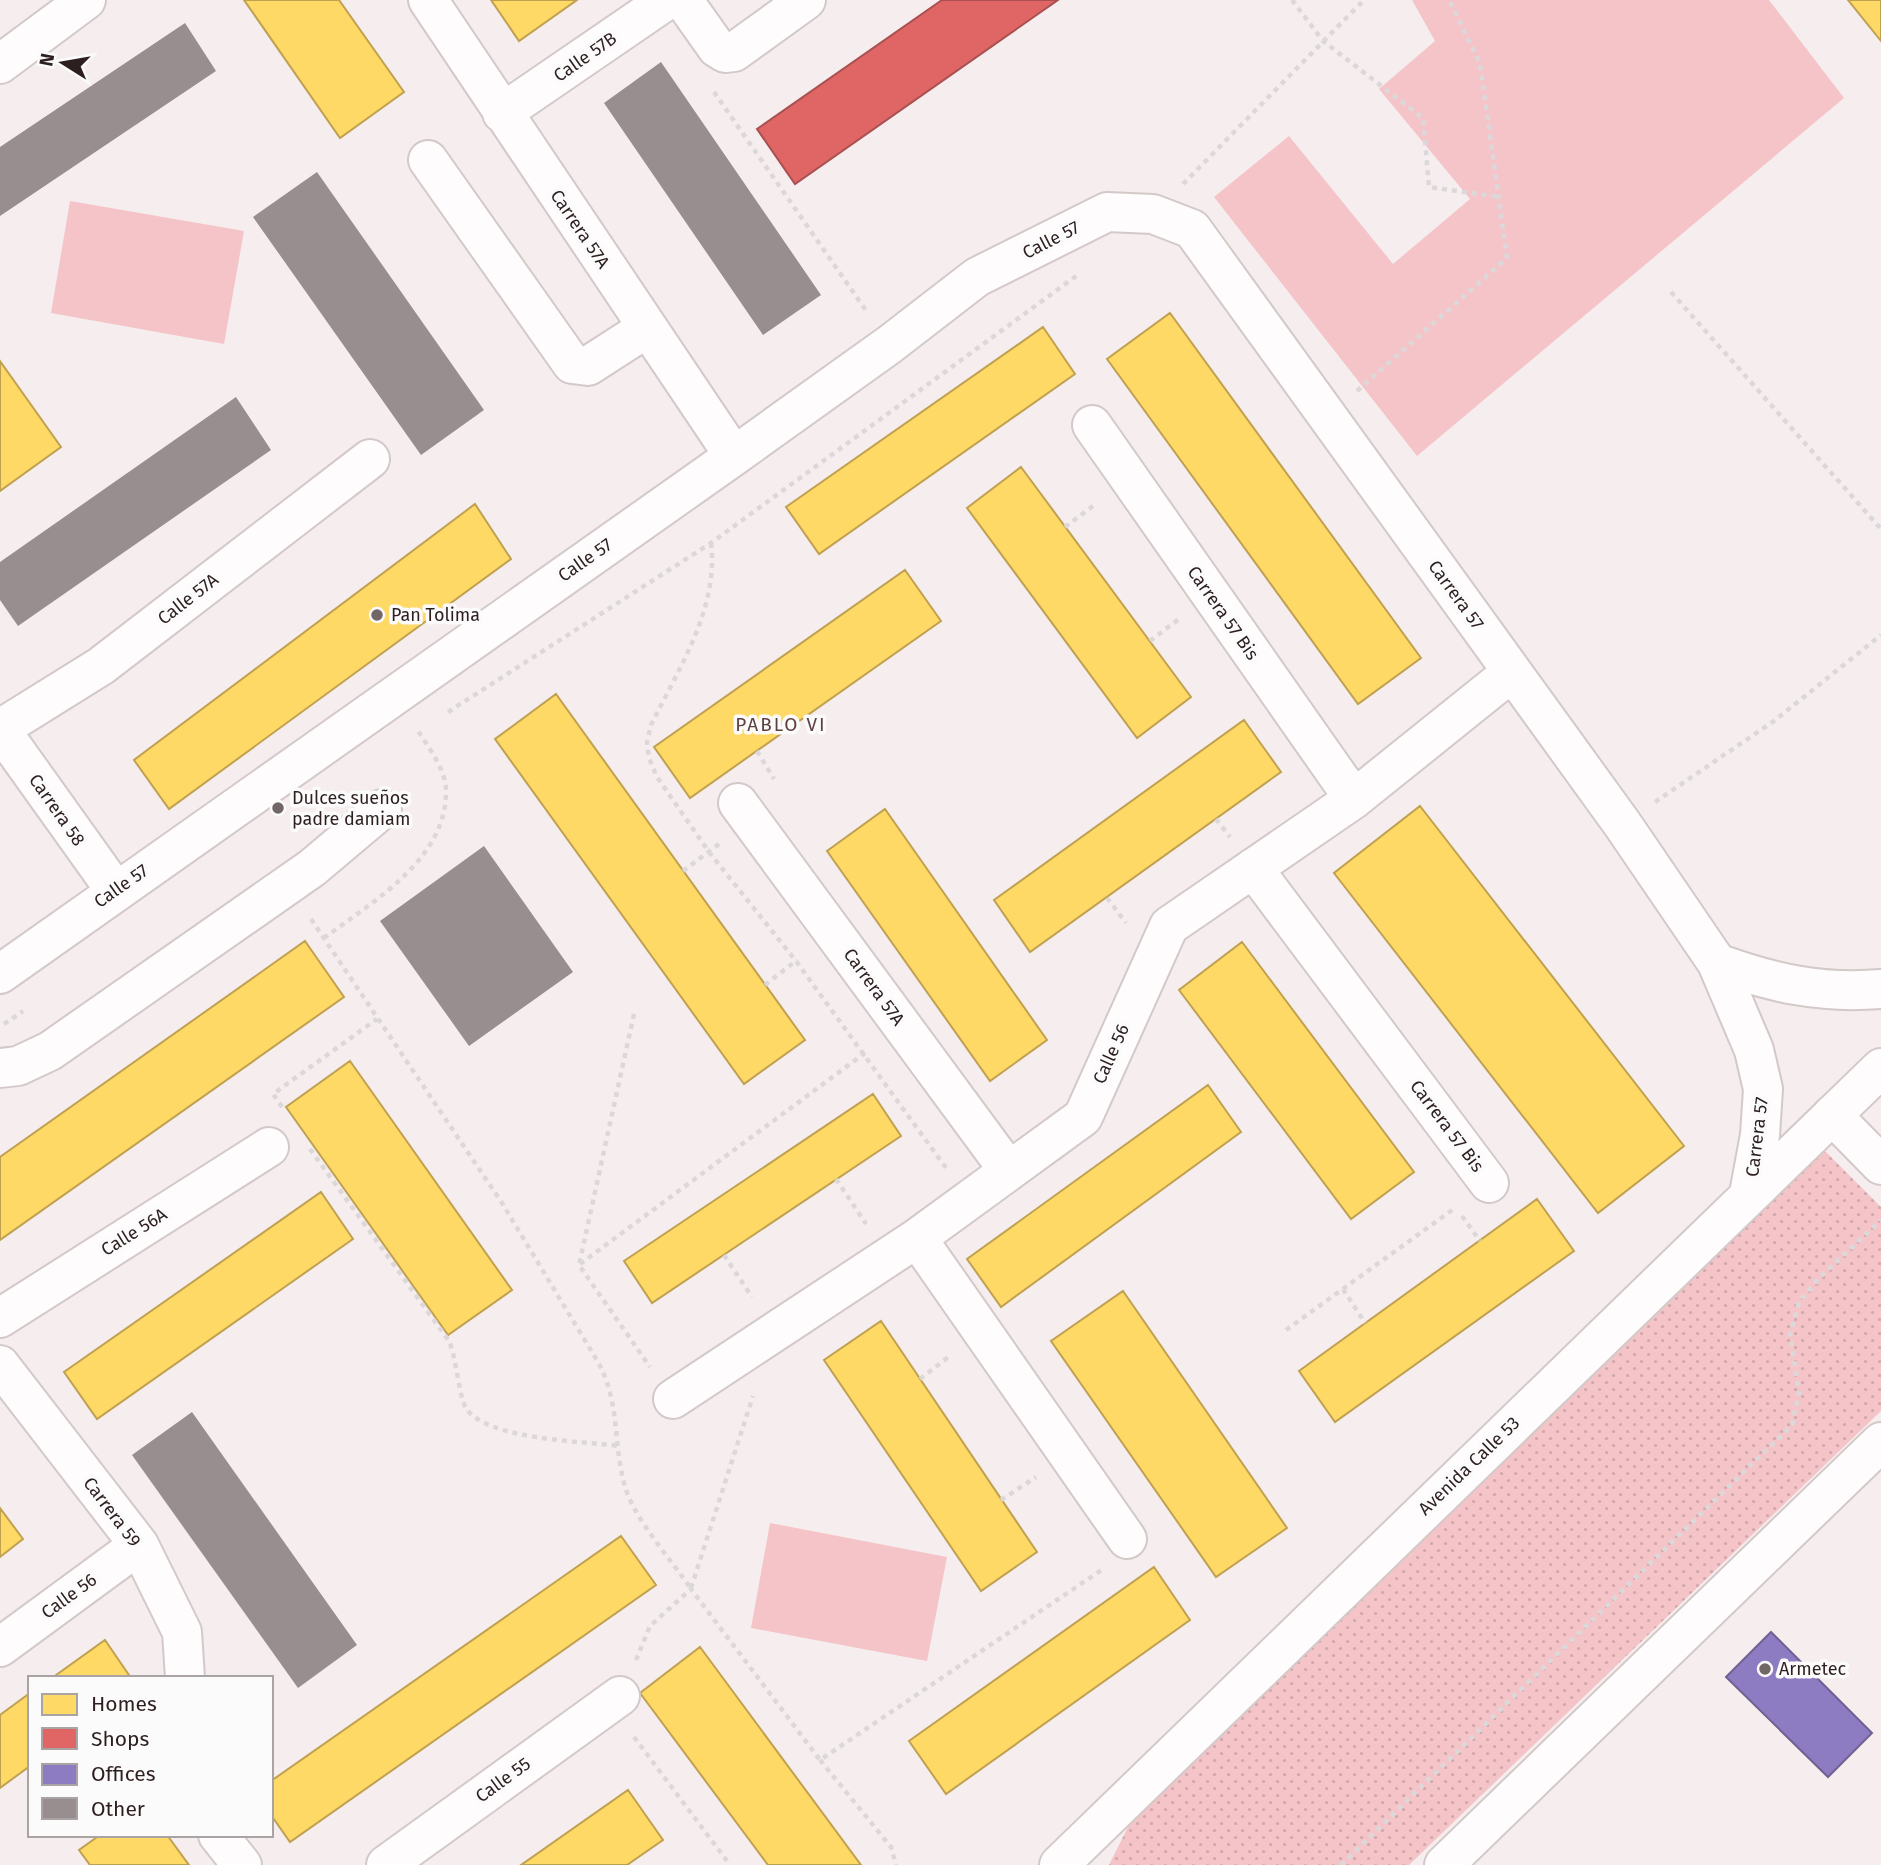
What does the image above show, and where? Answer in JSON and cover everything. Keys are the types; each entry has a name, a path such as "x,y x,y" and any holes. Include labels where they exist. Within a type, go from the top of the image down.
{"street":[{"path":"0,64 86,0"},
{"name":"Carrera 57A","path":"428,0 734,456"},
{"name":"Calle 57B","path":"502,114 667,0"},
{"path":"683,0 717,48 725,53 734,52 806,0"},
{"path":"428,160 572,364 588,366 647,328"},
{"name":"Calle 57","path":"0,974 734,456 889,345 977,277 1107,212 1153,214 1192,229"},
{"name":"Carrera 57","path":"1192,229 1623,825 1717,963 1755,1050 1763,1089 1760,1135 1749,1194"},
{"name":"Carrera 57 Bis","path":"1092,425 1354,799"},
{"name":"Calle 57A","path":"0,729 102,666 370,459"},
{"name":"Calle 56","path":"673,1399 903,1247 1083,1117 1169,926 1354,799 1512,672"},
{"name":"Carrera 58","path":"0,729 116,890"},
{"name":"Carrera 57A","path":"738,803 1009,1171"},
{"path":"0,1069 18,1066 50,1051 312,868 382,809"},
{"name":"Carrera 57 Bis","path":"1254,868 1489,1183"},
{"path":"1717,963 1773,983 1822,989 1881,989"},
{"name":"Avenida Calle 53","path":"1059,1865 1881,1068"},
{"path":"1832,1115 1881,1165"},
{"name":"Calle 56A","path":"0,1318 277,1130"},
{"path":"903,1247 1127,1539"},
{"name":"Carrera 59","path":"0,1365 139,1545 182,1632 185,1676"},
{"path":"1444,1865 1881,1442"},
{"name":"Calle 56","path":"0,1647 139,1545"},
{"name":"Calle 55","path":"386,1865 614,1700"},
{"path":"220,1837 242,1865"}],"path":[{"path":"1292,0 1323,41 1423,118 1429,187 1499,197"},
{"path":"1153,214 1364,0"},
{"path":"1328,417 1507,257 1480,63 1450,0"},
{"path":"710,86 889,345"},
{"path":"440,717 712,543 1082,272"},
{"path":"1671,292 1881,529"},
{"path":"1623,825 1774,721 1881,635"},
{"path":"407,739 429,724"},
{"path":"287,883 502,1203 610,1383 624,1484 631,1503 820,1760 891,1847 896,1865"},
{"path":"0,1027 34,1003"},
{"path":"634,1014 579,1265 673,1399"},
{"path":"277,1130 273,1094 377,1018"},
{"path":"579,1265 902,1026"},
{"path":"307,1144 449,1341 456,1357 464,1405 474,1419 519,1433 619,1446"},
{"path":"836,1179 903,1247"},
{"path":"1286,1330 1489,1183"},
{"path":"1455,1208 1480,1241"},
{"path":"1341,1865 1792,1425 1799,1392 1790,1334 1798,1302 1819,1278 1881,1220"},
{"path":"724,1255 775,1330"},
{"path":"1343,1289 1365,1323"},
{"path":"730,1865 614,1700 650,1626 691,1588 754,1395"},
{"path":"820,1760 1136,1547 1127,1539"}],"shaded area":[{"path":"1412,0 1769,0 1844,98 1417,456 1214,197 1289,136 1393,264 1470,199 1379,89 1435,41"},
{"path":"70,201 244,231 224,344 51,313"},
{"path":"1825,1151 1881,1207 1881,1411 1409,1865 1109,1865 1129,1825"},
{"path":"770,1523 947,1557 927,1661 751,1628"}],"building: Homes":[{"path":"244,0 339,0 404,92 340,138"},
{"path":"491,0 577,0 519,41"},
{"path":"1848,0 1881,0 1881,41"},
{"path":"1170,313 1421,658 1358,704 1107,359"},
{"path":"1043,327 1075,374 819,554 786,507"},
{"path":"0,361 61,447 0,491"},
{"path":"1021,467 1191,697 1137,738 967,508"},
{"path":"475,504 511,559 169,809 134,760"},
{"path":"905,570 941,621 690,798 654,747"},
{"path":"556,694 805,1040 744,1084 495,739"},
{"path":"1244,720 1281,772 1030,952 994,900"},
{"path":"1420,806 1684,1146 1598,1213 1334,873"},
{"path":"885,809 1047,1040 990,1081 827,851"},
{"path":"305,941 344,997 0,1240 0,1157"},
{"path":"1242,942 1414,1172 1351,1219 1179,990"},
{"path":"350,1061 512,1290 448,1335 286,1107"},
{"path":"1208,1085 1241,1132 1001,1307 967,1259"},
{"path":"873,1094 901,1136 652,1303 624,1261"},
{"path":"321,1192 353,1239 97,1419 64,1372"},
{"path":"1537,1199 1574,1251 1335,1422 1299,1371"},
{"path":"1123,1291 1287,1528 1216,1577 1051,1341"},
{"path":"881,1321 1037,1552 981,1591 824,1360"},
{"path":"0,1508 23,1539 0,1557"},
{"path":"621,1536 656,1585 290,1842 273,1818 273,1780"},
{"path":"1154,1567 1190,1620 946,1794 909,1741"},
{"path":"105,1640 130,1676 55,1676"},
{"path":"700,1647 861,1865 768,1865 640,1693"},
{"path":"28,1694 28,1767 0,1788 0,1715"},
{"path":"628,1790 663,1840 627,1865 521,1865"},
{"path":"97,1837 168,1837 189,1865 90,1865 79,1850"}],"building: Shops":[{"path":"942,0 1058,0 795,184 757,129"}],"building: Offices":[{"path":"1771,1632 1872,1733 1828,1777 1726,1677"}],"building: Other":[{"path":"185,23 216,71 0,216 0,147"},
{"path":"661,62 821,295 763,335 604,103"},
{"path":"317,172 484,410 421,455 253,217"},
{"path":"236,397 271,450 18,626 0,600 0,562"},
{"path":"484,846 573,972 469,1046 380,921"},
{"path":"192,1412 357,1645 298,1688 132,1455"}],"place":[{"name":"Pan Tolima","path":"377,615"},
{"name":"Dulces sueños padre damiam","path":"278,808"},
{"name":"Armetec","path":"1765,1669"}],"district":[{"name":"PABLO VI","path":"781,724"}]}
